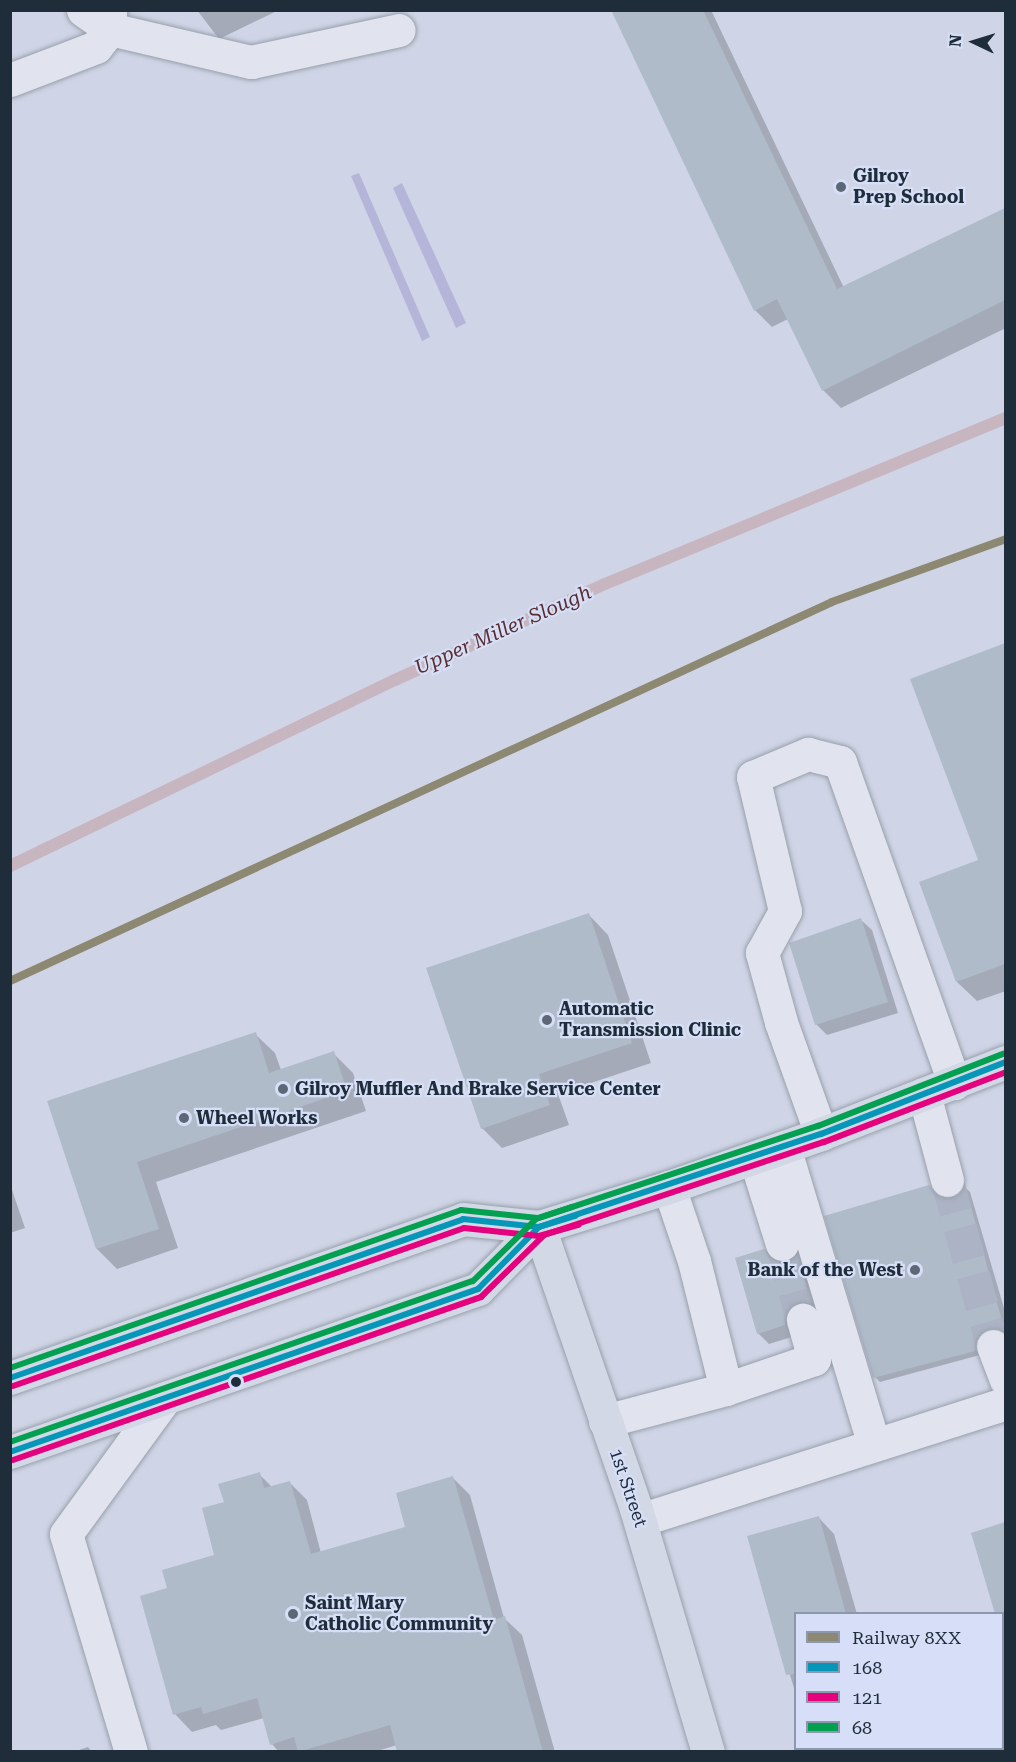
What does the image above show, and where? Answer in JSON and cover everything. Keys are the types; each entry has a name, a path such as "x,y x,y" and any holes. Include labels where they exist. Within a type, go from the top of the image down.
{"main road":[{"path":"10,1378 463,1219 539,1227 669,1188 821,1134 1005,1062"},
{"path":"10,1452 478,1289 539,1227"},
{"name":"1st Street","path":"539,1227 640,1520 704,1750"}],"street":[{"path":"83,10 251,62 399,30"},
{"path":"10,80 96,47 110,20"},
{"path":"821,1134 781,1022 762,953 784,911 753,777 808,754 840,762 939,1088 947,1180"},
{"path":"770,1152 782,1244"},
{"path":"770,1152 874,1445"},
{"path":"669,1188 694,1261 726,1389"},
{"path":"605,1421 726,1389 814,1359 803,1320"},
{"path":"993,1346 1005,1380"},
{"path":"131,1752 90,1626 66,1534 165,1398"},
{"path":"640,1520 1005,1403"}],"shaded area":[{"path":"359,173 430,337 422,341 351,176"},
{"path":"402,183 466,323 456,328 393,188"}],"building":[{"path":"611,10 703,10 837,289 1005,208 1005,300 822,391 777,299 754,311"},
{"path":"1005,643 1005,964 956,982 919,882 978,860 910,679"},
{"path":"589,913 632,1043 539,1074 550,1105 481,1129 426,968"},
{"path":"861,918 888,1002 815,1025 789,943"},
{"path":"256,1032 269,1073 334,1051 347,1091 137,1162 159,1229 96,1249 47,1101"},
{"name":"Bank of the West","path":"929,1185 943,1198 960,1194 965,1185 1005,1332 987,1328 978,1335 975,1351 873,1378 824,1216"},
{"path":"764,1249 778,1262 788,1262 797,1255 812,1304 797,1302 785,1315 785,1325 757,1334 735,1258"},
{"name":"Saint Mary Catholic Community","path":"260,1472 264,1488 290,1481 311,1554 405,1527 396,1493 453,1476 494,1620 505,1616 543,1752 397,1752 390,1725 298,1752 294,1737 270,1745 257,1698 203,1714 201,1707 173,1715 140,1596 167,1588 162,1570 214,1555 202,1508 224,1502 218,1484"},
{"path":"819,1516 845,1612 794,1612 794,1674 786,1675 747,1536"},
{"path":"1005,1522 1005,1621 1004,1612 994,1612 971,1533"}],"waterway":[{"name":"Upper Miller Slough","path":"10,866 395,680 605,584 1006,418"}],"tunnel":[{"path":"947,1180 993,1346"},
{"path":"782,1244 803,1320"}],"rail line":[{"name":"8XX","path":"10,981 832,602 1006,539"}],"transit line":[{"name":"68","path":"10,1442 473,1281 536,1219 818,1126 1003,1054"},
{"name":"168","path":"10,1452 478,1289 539,1227 821,1134 1006,1062"},
{"name":"121","path":"13,1460 481,1297 544,1235 824,1142 1006,1072"},
{"name":"68","path":"10,1368 461,1210 538,1218 572,1207"},
{"name":"168","path":"10,1378 463,1219 539,1227 575,1216"},
{"name":"121","path":"13,1386 464,1228 539,1236 578,1225"}],"place":[{"name":"Gilroy Prep School","path":"841,187"},
{"name":"Automatic Transmission Clinic","path":"547,1020"},
{"name":"Gilroy Muffler And Brake Service Center","path":"283,1089"},
{"name":"Wheel Works","path":"184,1118"},
{"name":"Bank of the West","path":"915,1270"},
{"name":"Saint Mary Catholic Community","path":"293,1614"}]}
